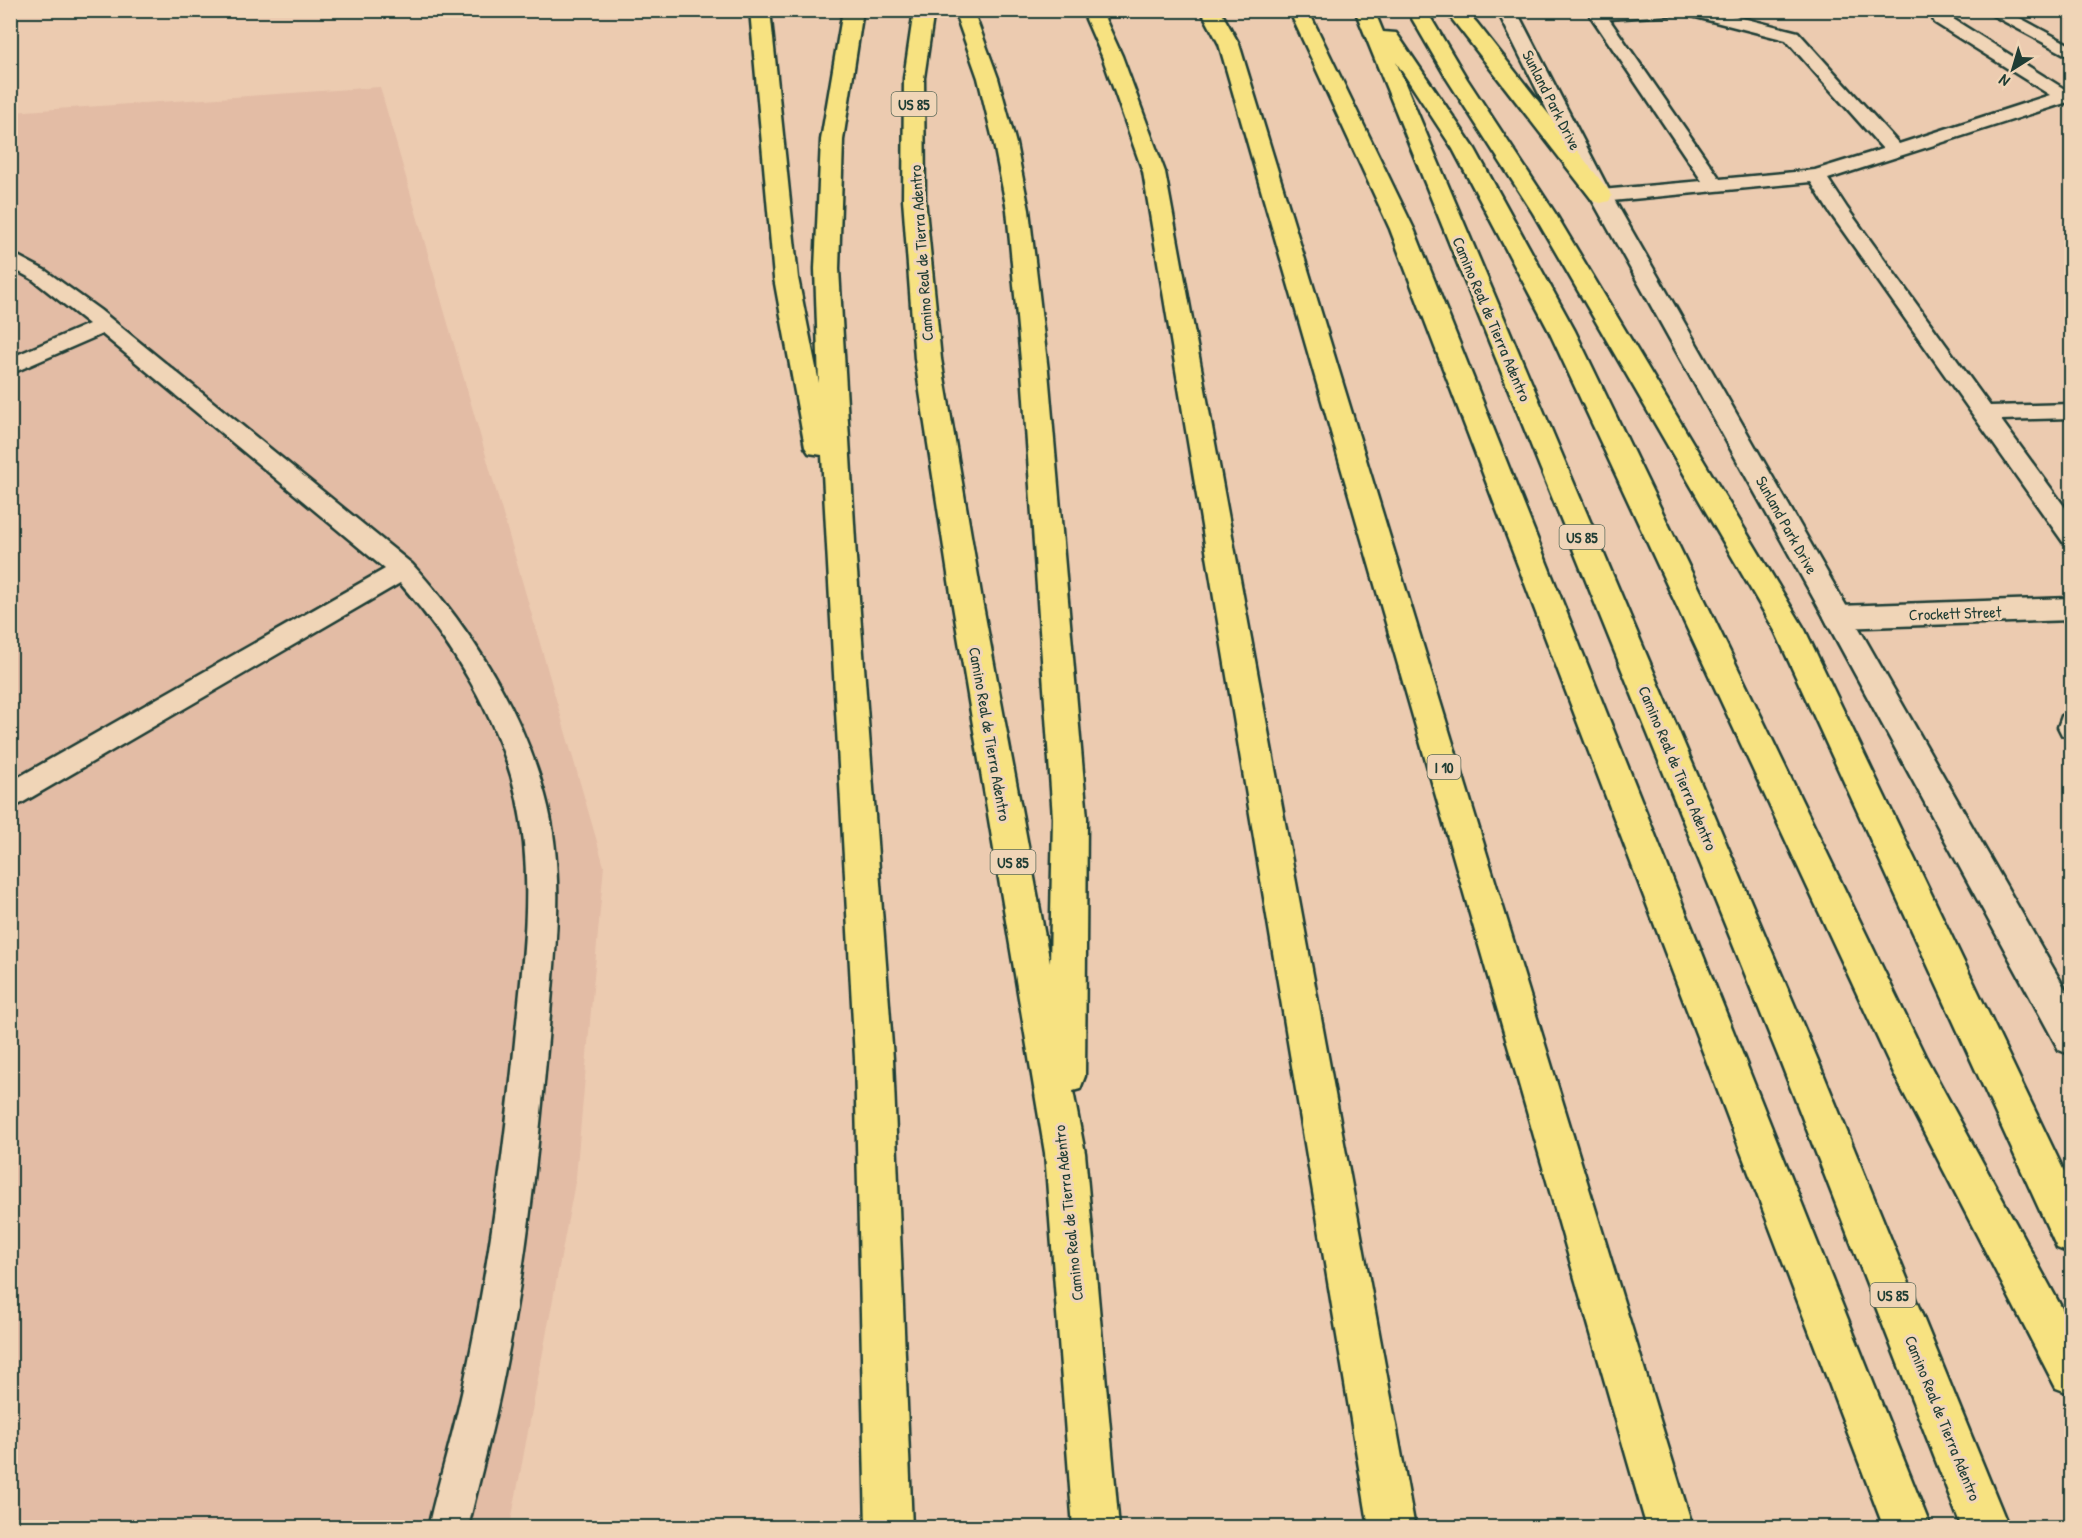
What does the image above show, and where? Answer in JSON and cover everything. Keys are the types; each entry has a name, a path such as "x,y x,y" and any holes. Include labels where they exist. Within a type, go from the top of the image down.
{"highway":[{"path":"760,10 786,278 841,558"},
{"path":"854,10 832,140 827,269 841,558 874,1059 889,1527"},
{"name":"Camino Real de Tierra Adentro","path":"924,10 914,78 914,199 928,359 971,624 1065,1153 1096,1527"},
{"path":"963,10 988,78 1005,144 1018,210 1035,371 1070,818 1065,1153"},
{"path":"1091,10 1112,56 1154,172 1392,1527"},
{"name":"I 10","path":"1210,10 1229,44 1670,1527"},
{"path":"1298,10 1402,229 1908,1527"},
{"path":"1365,10 1398,47 1464,149 1562,331 1912,1070 2072,1372"},
{"name":"Camino Real de Tierra Adentro","path":"1365,10 1800,1063 1986,1527"},
{"path":"1416,10 1457,79 1544,213 1790,630 2072,1234"},
{"path":"1454,10 1470,27 1602,196"}],"main road":[{"name":"Sunland Park Drive","path":"1506,10 1602,196 2072,1038"},
{"name":"Crockett Street","path":"1839,617 2072,609"}],"lane":[{"path":"1679,10 1598,15 1716,187"},
{"path":"1689,10 1792,36 1896,151"},
{"path":"1946,10 1941,19 2068,96"},
{"path":"1991,10 2072,53"},
{"path":"1602,196 1817,176 2068,96"},
{"path":"1817,176 1838,210 2072,536"},
{"path":"10,258 39,275 104,325 403,570 440,613 488,692 503,723 531,796 541,880 541,920 530,1060 486,1372 448,1527"},
{"path":"10,367 104,325"},
{"path":"1982,413 2072,411"},
{"path":"10,796 403,570"}],"shaded area":[{"path":"380,87 604,866 576,1177 510,1527 11,1528 11,112"}]}
